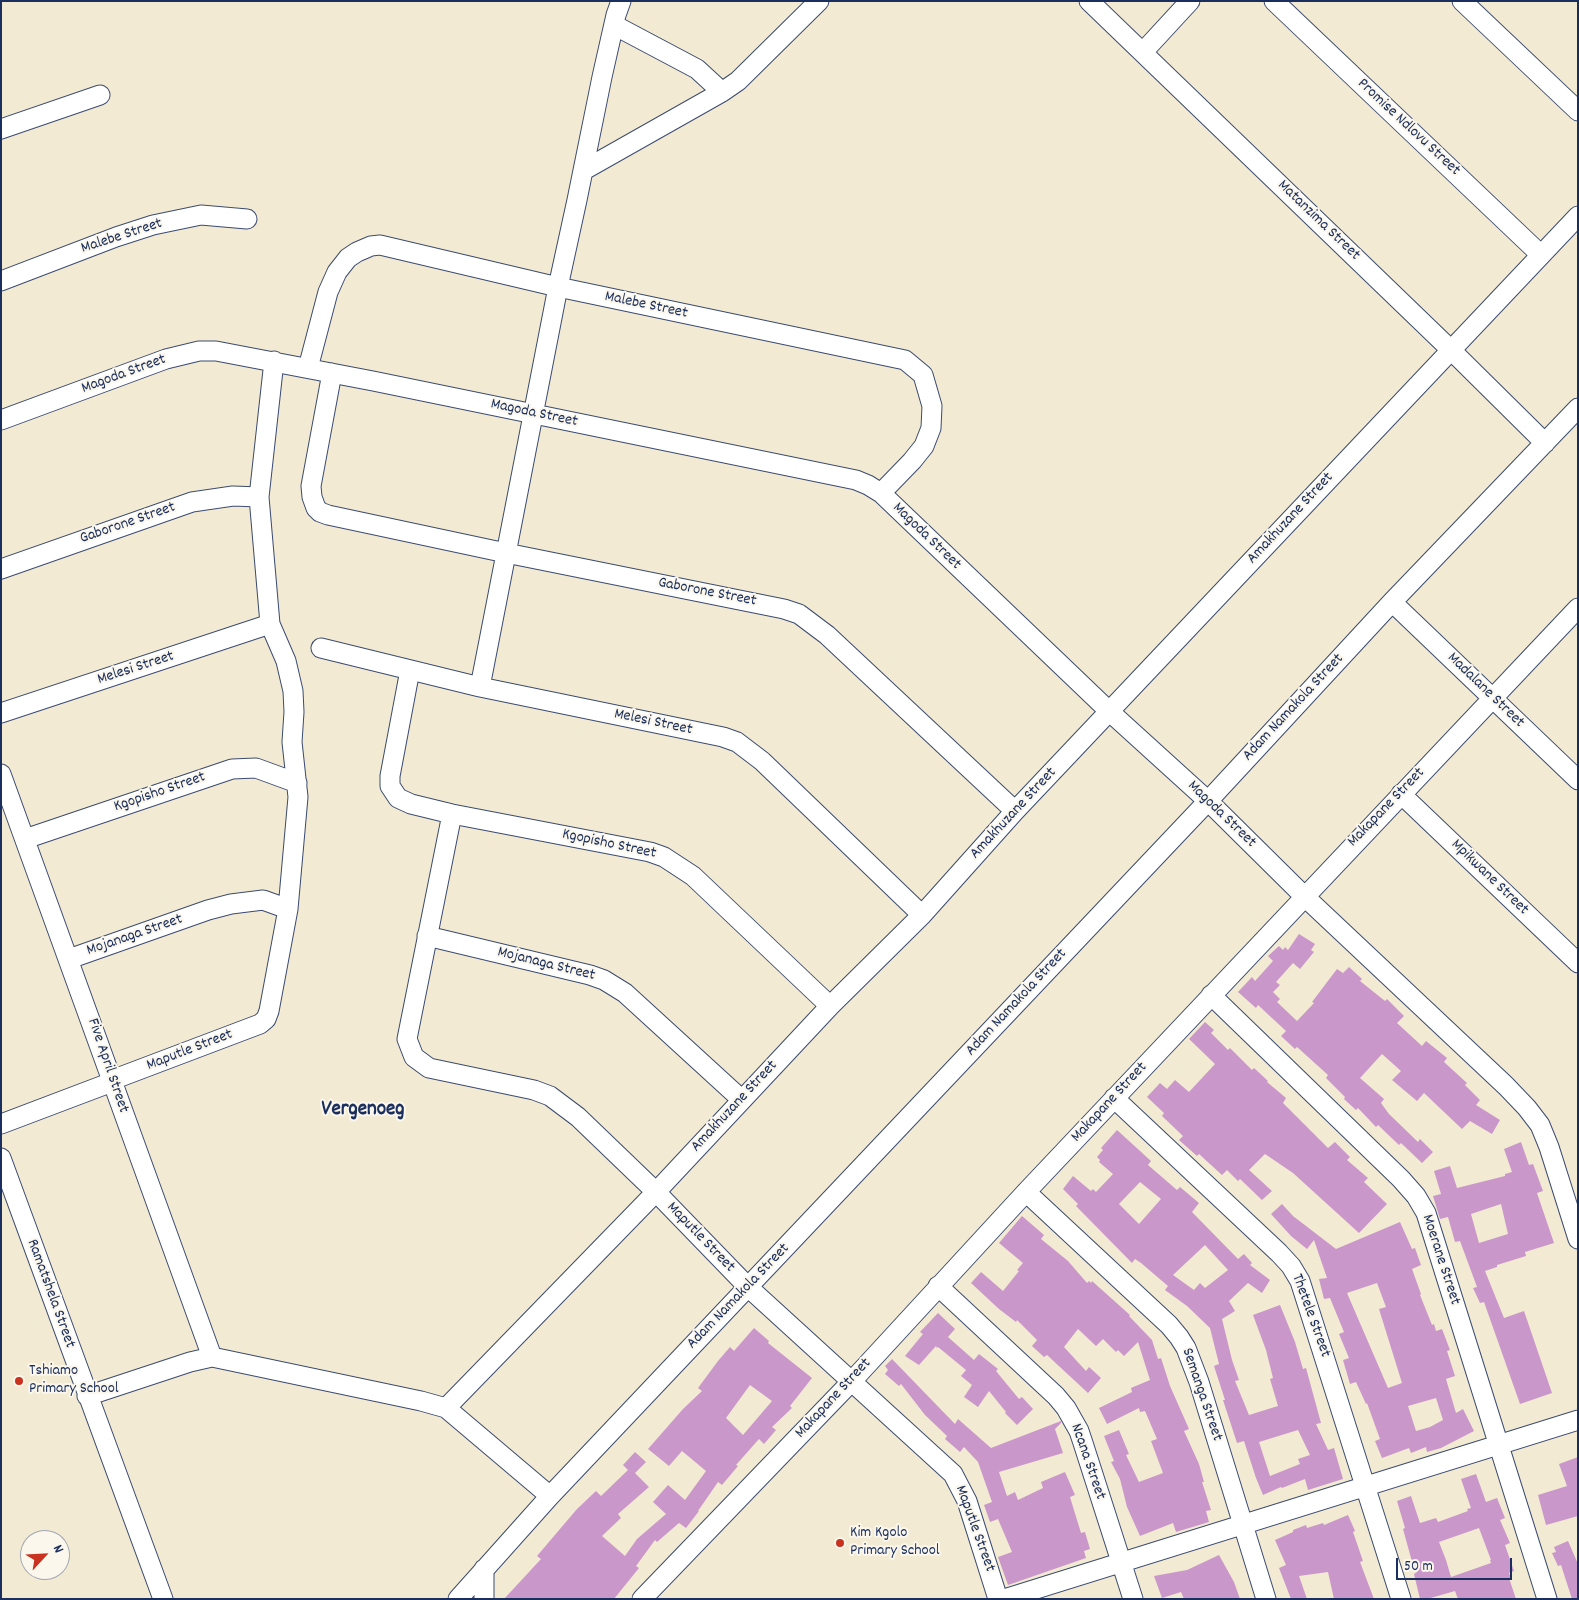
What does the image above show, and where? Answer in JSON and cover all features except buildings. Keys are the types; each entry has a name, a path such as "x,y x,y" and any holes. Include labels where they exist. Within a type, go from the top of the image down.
{"street":[{"path":"480,687 558,287 584,170 588,141 621,1"},
{"path":"584,170 722,92 738,81 819,1"},
{"name":"Matanzima Street","path":"1089,1 1451,350 1544,443"},
{"path":"1143,52 1190,1"},
{"name":"Promise Ndlovu Street","path":"1274,1 1542,255"},
{"path":"1462,1 1578,111"},
{"path":"614,25 697,69 722,92"},
{"path":"1,129 100,95"},
{"name":"Malebe Street","path":"1,281 101,242 153,225 201,215 247,218"},
{"name":"Amakhuzane Street","path":"446,1408 656,1192 830,1006 922,915 1015,811 1578,216"},
{"name":"Malebe Street","path":"308,368 328,292 336,272 348,258 364,248 380,245 558,287 905,360 923,375 932,406 931,428 924,446 881,494"},
{"name":"Magoda Street","path":"1,420 166,359 198,351 216,351 274,361 856,480 868,485 881,494 1110,712 1208,801 1304,896 1527,1108 1540,1126 1549,1147 1578,1239"},
{"path":"274,361 259,497 270,624 286,661 292,684 294,712 292,742 297,782 296,820 288,909"},
{"name":"Gaborone Street","path":"332,373 311,486 312,497 316,508 320,512 506,553 784,609 799,614 826,635 1015,811"},
{"name":"Adam Namakola Street","path":"458,1599 550,1496 1208,801 1392,602 1578,408"},
{"name":"Gaborone Street","path":"1,569 192,502 233,496 259,497"},
{"name":"Madalane Street","path":"1392,602 1578,780"},
{"name":"Makapane Street","path":"642,1599 852,1381 1114,1098 1578,608"},
{"name":"Melesi Street","path":"1,713 270,624"},
{"name":"Melesi Street","path":"321,648 480,687 723,737 737,742 762,761 922,915"},
{"name":"Kgopisho Street","path":"410,670 390,776 390,786 398,798 452,814 650,852 664,857 693,876 830,1006"},
{"name":"Kgopisho Street","path":"25,839 232,769 256,768 297,782"},
{"name":"Five April Street","path":"1,774 212,1357"},
{"name":"Mpikwane Street","path":"1401,794 1578,963"},
{"path":"427,936 452,814"},
{"name":"Mojanaga Street","path":"69,959 208,910 232,904 263,900 288,909"},
{"name":"Maputle Street","path":"1,1124 260,1024 266,1019 273,992 288,909"},
{"name":"Mojanaga Street","path":"427,936 604,980 625,993 742,1100"},
{"name":"Maputle Street","path":"427,936 406,1039 414,1057 429,1068 534,1090 550,1096 578,1117 656,1192 748,1287 952,1474 967,1501 998,1599"},
{"name":"Moerane Street","path":"1211,995 1394,1172 1416,1196 1426,1213 1547,1599"},
{"name":"Thetele Street","path":"1114,1098 1292,1266 1307,1298 1401,1599"},
{"name":"Ramatshela Street","path":"1,1158 162,1599"},
{"name":"Semanga Street","path":"1026,1192 1179,1337 1192,1360 1266,1599"},
{"name":"Ncana Street","path":"938,1286 1066,1408 1079,1431 1132,1599"},
{"path":"87,1396 190,1362 212,1357 411,1399 446,1408 550,1496"},
{"path":"1004,1599 1578,1420"},
{"path":"484,1569 484,1599"}],"place":[{"name":"Tshiamo Primary School","path":"19,1381"},
{"name":"Kim Kgolo Primary School","path":"840,1543"}],"district":[{"name":"Vergenoeg","path":"363,1111"}]}
